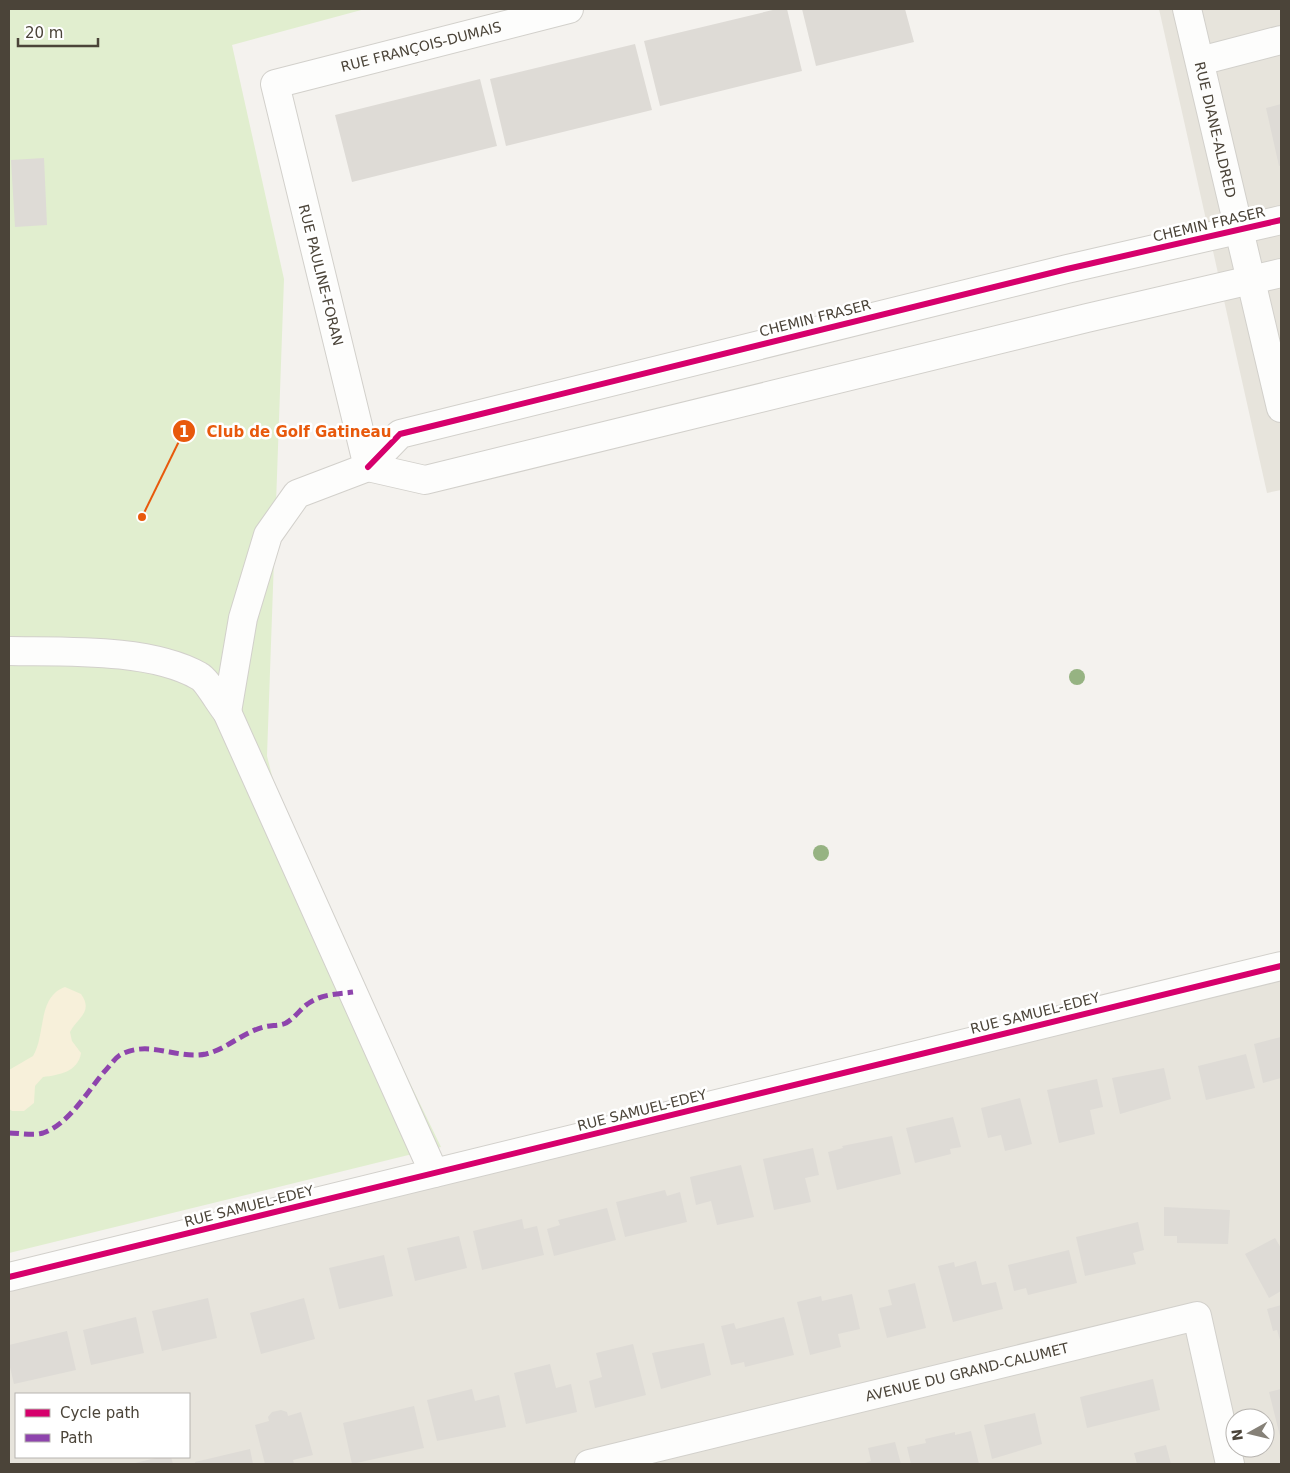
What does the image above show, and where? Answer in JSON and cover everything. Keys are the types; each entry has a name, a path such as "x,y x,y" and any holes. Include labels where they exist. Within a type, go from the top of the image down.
{"street":[{"name":"RUE FRANÇOIS-DUMAIS","path":"275,84 569,9"},
{"name":"RUE DIANE-ALDRED","path":"1187,9 1281,408"},
{"path":"1200,61 1281,40"},
{"name":"RUE PAULINE-FORAN","path":"275,84 368,467"},
{"name":"CHEMIN FRASER","path":"368,467 400,434 1067,268 1240,231 1281,220"},
{"path":"227,712 243,618 268,535 297,494 368,467 425,480 1281,274"},
{"path":"9,651 102,652 164,663 200,676 227,712 434,1173"},
{"name":"RUE SAMUEL-EDEY","path":"9,1277 1281,966"},
{"name":"AVENUE DU GRAND-CALUMET","path":"589,1464 1197,1316 1230,1464"}],"shaded area":[{"path":"1159,9 1281,9 1281,490 1267,493"},
{"path":"1281,966 1281,1464 9,1464 9,1277"}],"green space":[{"path":"9,9 365,9 232,45 284,279 267,756 284,824 441,1147 9,1253"}],"sand":[{"path":"65,987 81,994 85,1000 85,1010 70,1032 72,1041 81,1053 79,1059 67,1071 43,1077 35,1086 34,1103 24,1111 12,1111 9,1109 9,1070 33,1056 40,1038 43,1017 50,999 56,992"}],"building":[{"path":"777,9 787,9 802,71 660,106 644,41"},
{"path":"802,9 905,9 914,42 816,66"},
{"path":"635,44 652,110 506,146 490,79"},
{"path":"480,79 497,146 352,182 335,115"},
{"path":"1281,104 1281,165 1279,166 1266,108"},
{"path":"44,158 47,225 15,227 11,160"},
{"path":"1281,1037 1281,1078 1263,1083 1254,1044"},
{"path":"1246,1054 1255,1088 1206,1100 1198,1066"},
{"path":"1164,1068 1171,1099 1120,1114 1112,1078"},
{"path":"1097,1079 1103,1107 1090,1110 1095,1134 1059,1143 1047,1090"},
{"path":"1020,1098 1032,1144 1005,1151 1001,1135 988,1138 981,1108"},
{"path":"953,1117 961,1147 950,1149 951,1154 915,1163 906,1128"},
{"path":"892,1136 901,1174 837,1190 828,1152 843,1148 842,1146"},
{"path":"813,1148 819,1175 805,1178 811,1202 774,1210 763,1159"},
{"path":"741,1165 754,1217 717,1225 711,1201 696,1205 690,1177"},
{"path":"665,1190 667,1196 680,1192 687,1222 625,1237 616,1202"},
{"path":"1164,1207 1230,1210 1228,1244 1177,1243 1177,1236 1164,1236"},
{"path":"607,1208 616,1240 554,1256 547,1229 560,1225 558,1220"},
{"path":"522,1219 524,1229 537,1226 544,1255 482,1270 473,1231"},
{"path":"1138,1222 1144,1250 1133,1253 1136,1264 1085,1276 1076,1237"},
{"path":"459,1236 467,1268 415,1281 407,1248"},
{"path":"1275,1238 1281,1248 1281,1291 1269,1298 1245,1254"},
{"path":"1069,1250 1077,1283 1028,1295 1026,1288 1014,1291 1008,1265"},
{"path":"384,1255 393,1296 339,1309 329,1268"},
{"path":"976,1261 982,1285 996,1282 1003,1309 953,1322 938,1266 954,1262 955,1267"},
{"path":"915,1283 926,1328 887,1338 879,1308 892,1305 888,1290"},
{"path":"852,1294 860,1329 838,1334 841,1347 810,1355 797,1302 821,1296 822,1301"},
{"path":"208,1298 217,1338 162,1351 152,1311"},
{"path":"304,1298 315,1339 261,1354 250,1313"},
{"path":"1281,1305 1281,1343 1277,1330 1273,1331 1267,1309"},
{"path":"136,1317 144,1353 91,1365 83,1330"},
{"path":"784,1317 794,1355 745,1367 744,1362 731,1365 721,1326 734,1323 736,1329"},
{"path":"67,1331 76,1370 14,1384 9,1363 9,1345"},
{"path":"704,1343 711,1375 661,1389 652,1353"},
{"path":"633,1344 646,1395 595,1408 589,1381 602,1377 596,1353"},
{"path":"550,1364 556,1388 571,1384 577,1412 526,1424 514,1373"},
{"path":"1153,1379 1160,1410 1087,1428 1080,1397"},
{"path":"472,1389 475,1401 499,1395 506,1427 437,1441 427,1400"},
{"path":"1281,1389 1281,1440 1275,1408 1273,1408 1269,1392"},
{"path":"414,1406 424,1448 352,1464 343,1423"},
{"path":"281,1410 287,1412 288,1416 301,1412 313,1455 293,1460 294,1464 265,1464 255,1425 269,1421 268,1417 272,1412"},
{"path":"1035,1413 1042,1444 992,1459 984,1425"},
{"path":"971,1431 979,1464 911,1464 907,1447 926,1443 925,1439 955,1432 955,1435"},
{"path":"895,1442 901,1464 862,1464 871,1461 868,1448"},
{"path":"1166,1445 1171,1464 1137,1464 1134,1453"},
{"path":"250,1449 253,1464 195,1464 195,1462"},
{"path":"156,1458 171,1458 173,1464 131,1464"}],"marked path":[{"path":"9,1133 39,1134 52,1129 69,1115 120,1055 142,1049 195,1055 214,1052 256,1029 286,1023 314,1000 330,995 353,992"}],"cycle path":[{"path":"368,467 400,434 1067,269 1281,220"},
{"path":"9,1277 1281,966"}],"place":[{"name":"Club de Golf Gatineau","path":"142,517"}]}
